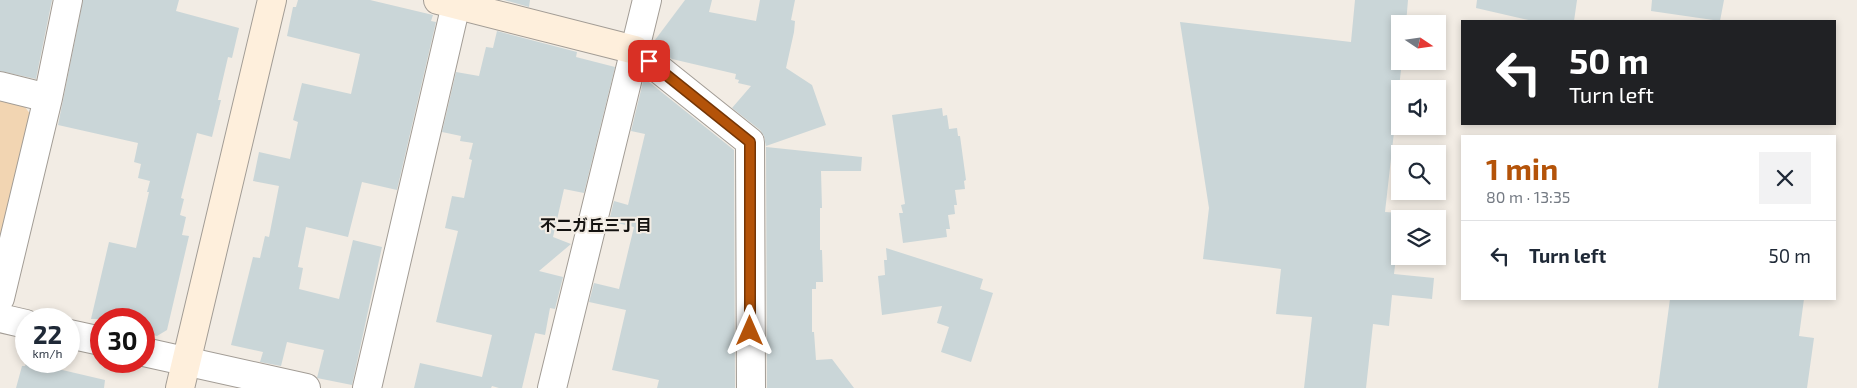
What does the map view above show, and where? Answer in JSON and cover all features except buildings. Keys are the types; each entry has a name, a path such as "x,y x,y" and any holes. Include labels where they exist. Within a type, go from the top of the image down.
{"street":[{"path":"0,298 48,98 68,0"},
{"path":"180,388 272,0"},
{"path":"552,388 647,0"},
{"path":"367,388 450,1 635,50 750,142 750,388"},
{"path":"0,86 48,98"},
{"path":"0,318 15,321"},
{"path":"155,355 306,388"}],"shaded area":[{"path":"0,99 23,104 30,114 0,241"}],"district":[{"name":"不二ガ丘三丁目","path":"596,225"}],"route":[{"path":"649,61 750,142 750,331"}]}
